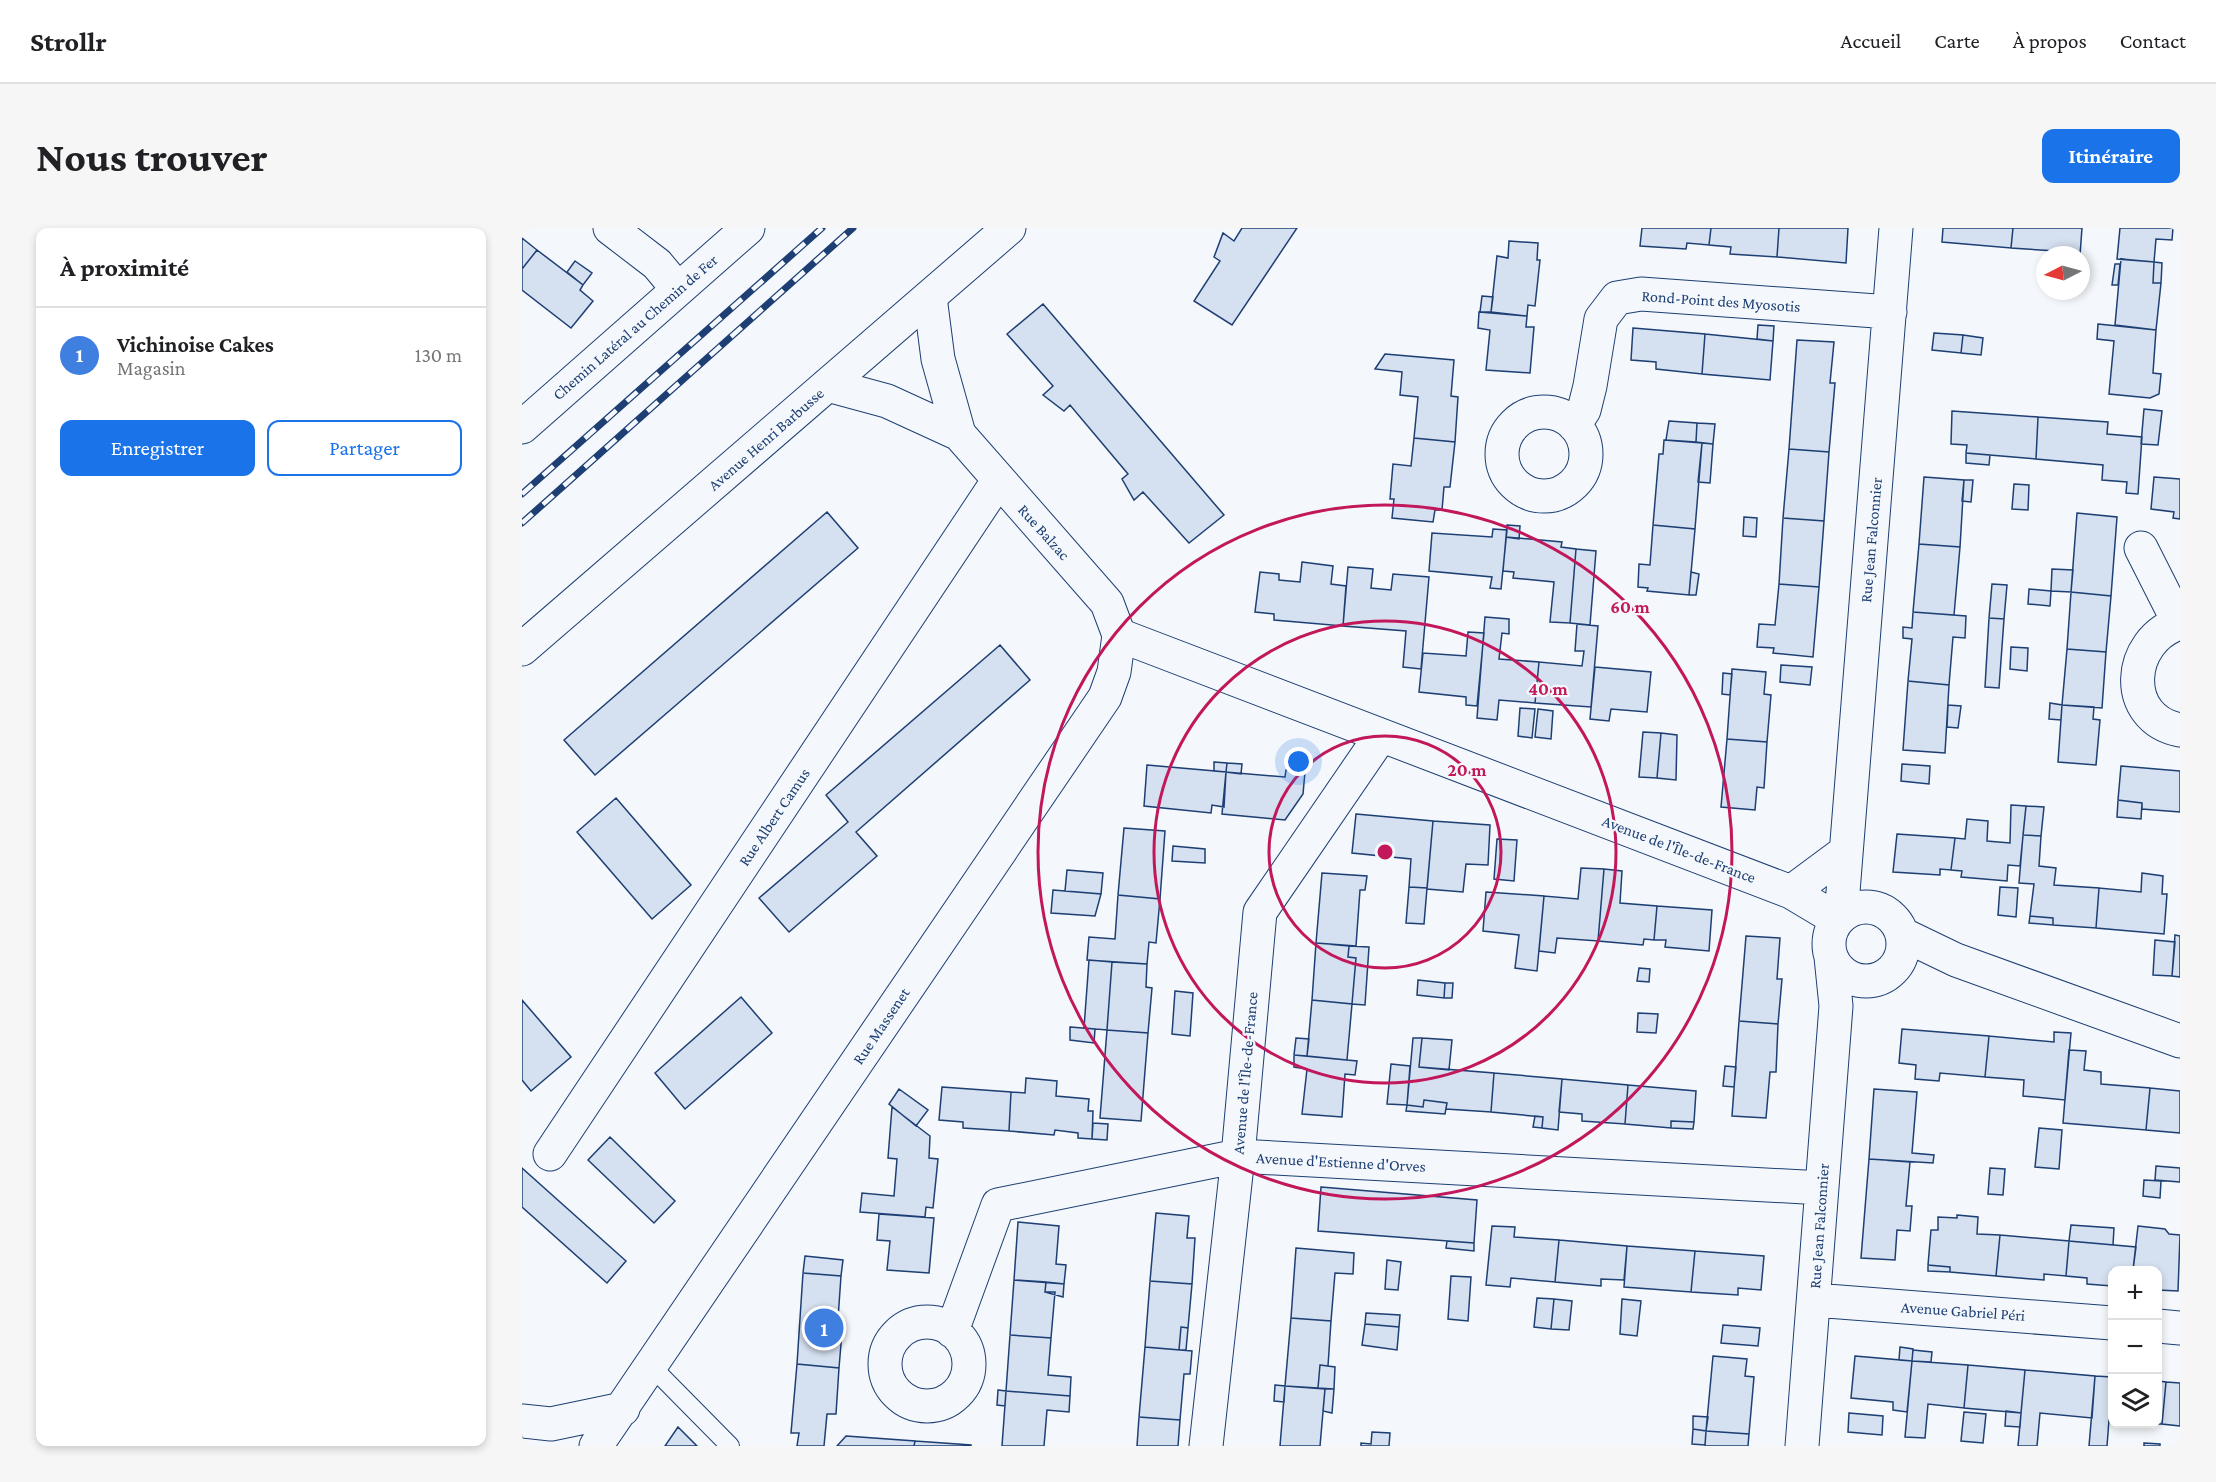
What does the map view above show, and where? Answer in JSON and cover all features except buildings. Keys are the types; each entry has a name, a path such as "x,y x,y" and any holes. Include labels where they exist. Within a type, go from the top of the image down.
{"street":[{"path":"610,228 657,264 677,288"},
{"name":"Chemin Latéral au Chemin de Fer","path":"522,427 677,288 748,228"},
{"name":"Avenue Henri Barbusse","path":"522,649 1009,228"},
{"name":"Rue Jean Falconnier","path":"1849,915 1845,852 1896,228"},
{"name":"Rond-Point des Myosotis","path":"1574,425 1584,410 1590,387 1601,319 1617,298 1641,294 1890,312"},
{"name":"Rue Balzac","path":"930,297 938,359 959,434 1107,603 1119,635"},
{"name":"Rue Balzac","path":"828,385 887,401 959,434"},
{"name":"Rue Albert Camus","path":"550,1154 998,481"},
{"path":"2141,548 2179,623 2162,630 2149,642 2140,657 2136,675 2139,693 2147,710 2160,722 2180,730"},
{"name":"Avenue de l'Île-de-France","path":"1119,635 1849,915"},
{"name":"Rue Massenet","path":"596,1446 652,1367 1105,696 1114,672 1119,635"},
{"name":"Avenue de l'Île-de-France","path":"1206,1446 1238,1156 1260,912 1380,737"},
{"path":"1791,892 1845,852"},
{"path":"1956,960 1893,970 1871,982 1858,981 1846,976 1831,957 1830,938 1849,915 1889,915 1902,934 1956,960 2180,1041"},
{"path":"1893,970 1903,953 1902,934"},
{"name":"Rue Jean Falconnier","path":"1802,1446 1836,1006 1831,957"},
{"path":"1836,1006 1858,981"},
{"name":"Avenue d'Estienne d'Orves","path":"952,1330 998,1205 1238,1156 1822,1188"},
{"name":"Avenue Gabriel Péri","path":"1814,1300 2108,1323"},
{"path":"2162,1326 2180,1328"},
{"path":"522,1421 551,1424 623,1409"}],"lane":[{"path":"652,1367 730,1446"}],"railway":[{"path":"522,494 822,228"},
{"path":"522,523 853,228"}],"place":[{"name":"Vichinoise Cakes","path":"824,1328"}]}
